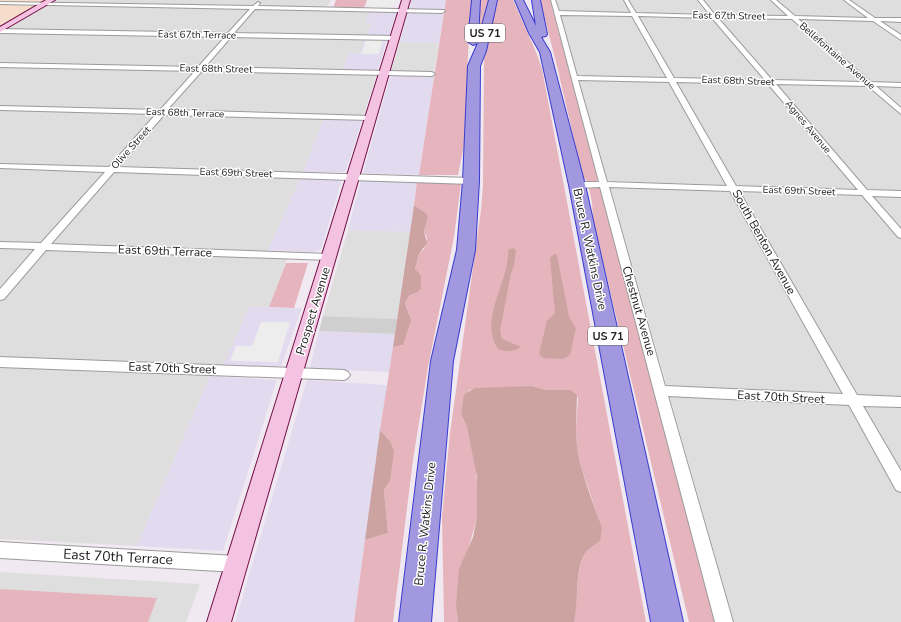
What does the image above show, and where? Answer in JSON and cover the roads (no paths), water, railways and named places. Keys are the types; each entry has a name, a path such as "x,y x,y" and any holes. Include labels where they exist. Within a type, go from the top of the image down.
{"highway":[{"path":"474,66 473,44 476,0"},
{"name":"Bruce R. Watkins Drive","path":"415,622 442,361 466,250 471,181 474,66 481,51 493,0"},
{"name":"Bruce R. Watkins Drive","path":"519,0 534,33 545,52 577,185 666,622"},
{"path":"536,0 545,52"}],"main road":[{"path":"0,31 48,2"},
{"name":"Prospect Avenue","path":"219,622 405,5"}],"street":[{"path":"107,5 115,0"},
{"path":"181,6 188,0"},
{"name":"Olive Street","path":"0,296 261,0"},
{"path":"329,9 334,0"},
{"name":"Chestnut Avenue","path":"553,0 662,391 724,622"},
{"name":"South Benton Avenue","path":"626,0 901,486"},
{"name":"Agnes Avenue","path":"700,0 901,234"},
{"name":"Bellefontaine Avenue","path":"773,0 901,112"},
{"path":"846,0 901,38"},
{"path":"0,3 48,2 107,5 329,9 405,5 442,11"},
{"name":"East 67th Street","path":"557,13 901,20"},
{"name":"East 67th Terrace","path":"0,31 394,38"},
{"name":"East 68th Street","path":"0,65 432,74"},
{"name":"East 68th Street","path":"574,78 901,85"},
{"name":"East 68th Terrace","path":"0,108 371,118"},
{"name":"East 69th Street","path":"0,166 353,176 471,181"},
{"name":"East 69th Street","path":"577,185 604,184 901,194"},
{"name":"East 69th Terrace","path":"0,245 329,257"},
{"name":"East 70th Street","path":"0,362 344,375"},
{"name":"East 70th Street","path":"662,391 901,402"},
{"name":"East 70th Terrace","path":"0,550 236,564"}]}
